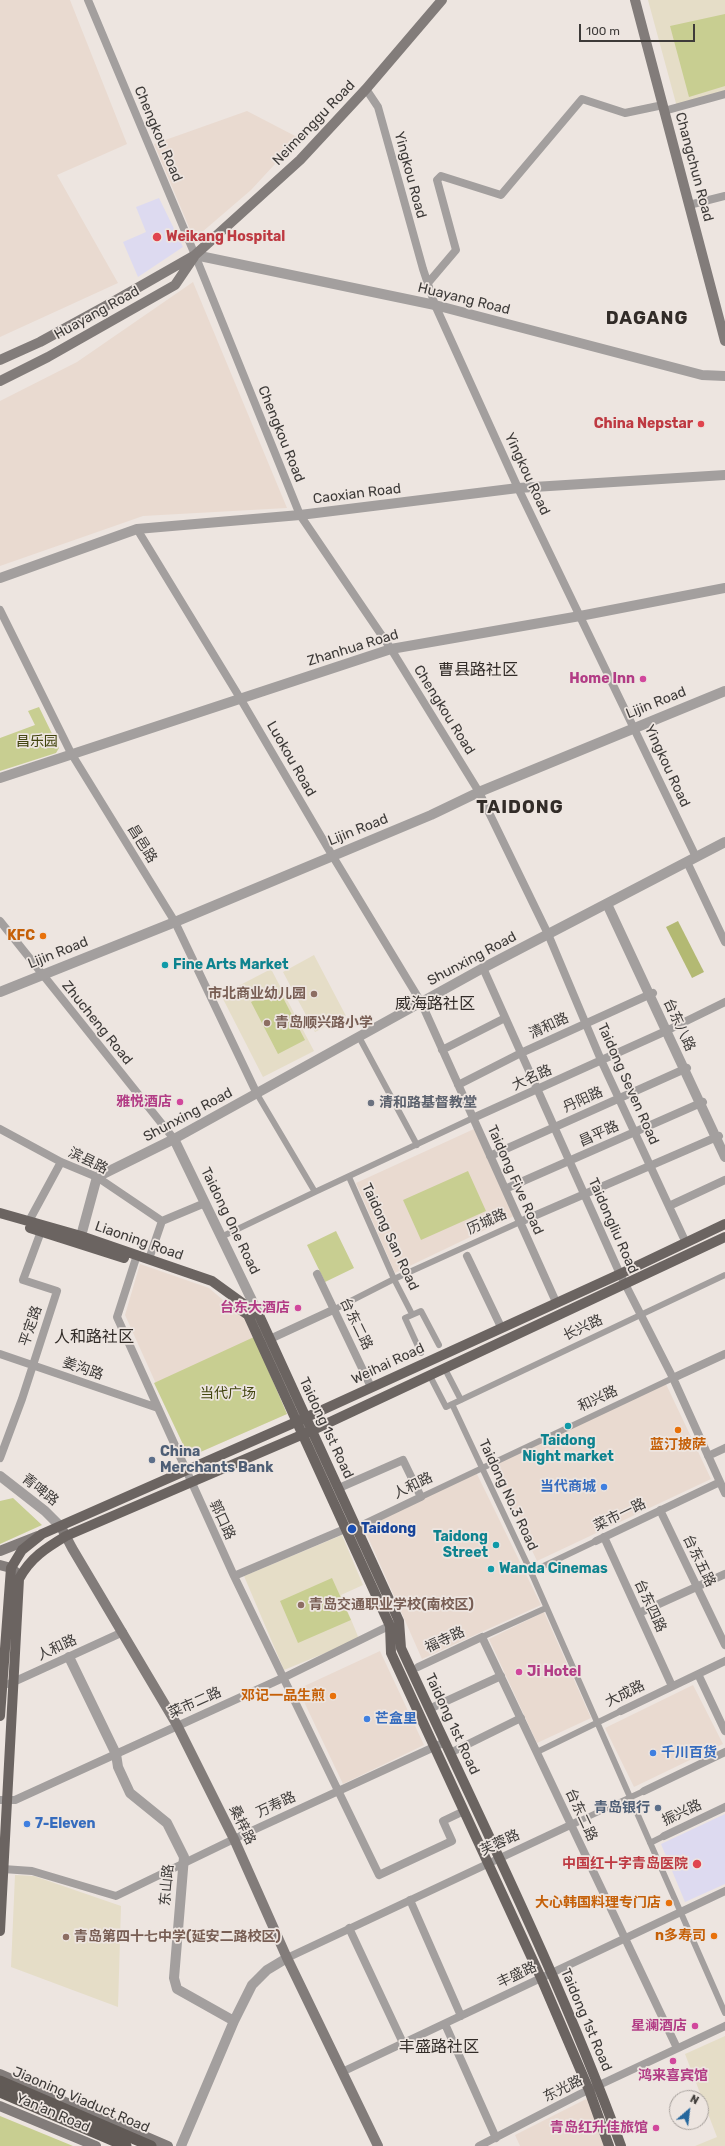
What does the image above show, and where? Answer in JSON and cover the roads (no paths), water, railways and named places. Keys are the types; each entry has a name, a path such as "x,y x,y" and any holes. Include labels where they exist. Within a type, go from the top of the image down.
{"highway":[{"name":"Jiaoning Viaduct Road","path":"0,2081 151,2146"},
{"name":"Jiaoning Viaduct Road","path":"0,2092 126,2146"}],"main road":[{"name":"Neimenggu Road","path":"195,255 300,160 366,89 442,0"},
{"name":"Changchun Road","path":"635,0 725,341"},
{"name":"Huayang Road","path":"0,360 40,342 195,255"},
{"name":"Huayang Road","path":"0,381 108,324 175,285 195,255"},
{"name":"Liaoning Road","path":"0,1213 29,1221 42,1228 136,1258 149,1259 212,1281 259,1315"},
{"name":"Liaoning Road","path":"0,1219 81,1236 209,1286 248,1315"},
{"name":"Weihai Road","path":"63,1531 185,1470 296,1422 500,1327 620,1274 725,1224"},
{"name":"Weihai Road","path":"63,1531 191,1483 313,1430 725,1237"},
{"name":"Taidong 1st Road","path":"248,1315 345,1529 394,1623 391,1653 542,1978 589,2090 609,2146"},
{"name":"Taidong 1st Road","path":"259,1315 339,1488 394,1623 401,1648 552,1973 599,2086 621,2146"},
{"path":"0,1551 42,1534 63,1531"},
{"path":"0,1930 3,1869 3,1800 13,1683 19,1579 26,1566 37,1554 63,1531"},
{"name":"桑梓路","path":"63,1531 178,1725 234,1839 287,1958 378,2146"},
{"path":"0,1716 11,1568 22,1550 42,1534"},
{"path":"0,1565 11,1568 19,1579"},
{"name":"Yan'an Road","path":"0,2074 168,2146"},
{"path":"41,2122 53,2096"},
{"name":"Yan'an Road","path":"0,2106 96,2146"}],"street":[{"name":"Chengkou Road","path":"88,0 195,255 300,515 390,649 479,792 548,934"},
{"name":"Yingkou Road","path":"366,89 378,107 435,305 518,488 634,727 725,942"},
{"path":"428,283 456,250 437,180 441,176 501,195 582,99 625,113 664,108 725,94"},
{"path":"689,205 725,196"},
{"name":"Huayang Road","path":"195,255 435,305 702,375 725,376"},
{"name":"Caoxian Road","path":"0,578 137,529 300,515 518,488 725,475"},
{"name":"Luokou Road","path":"137,529 240,698 332,855 421,1002"},
{"name":"Zhanhua Road","path":"0,778 71,753 390,649 580,616 725,588"},
{"name":"昌邑路","path":"0,610 71,753 175,922 257,1094"},
{"name":"Lijin Road","path":"0,992 175,922 332,855 431,815 479,792 634,727 725,691"},
{"name":"Shunxing Road","path":"97,1177 174,1140 483,968 609,904 725,842"},
{"name":"台东八路","path":"609,904 686,1068 725,1157"},
{"name":"Zhucheng Road","path":"0,921 174,1140"},
{"name":"Taidong Seven Road","path":"548,934 601,1060 686,1243"},
{"name":"Taidongliu Road","path":"483,968 620,1274 673,1378 725,1493"},
{"name":"清和路","path":"458,1085 521,1053 651,994"},
{"name":"Taidong Five Road","path":"421,1002 556,1302"},
{"name":"大名路","path":"349,1177 473,1118 538,1090 668,1030 725,1002"},
{"path":"442,1050 505,1018"},
{"path":"359,1037 417,1145"},
{"name":"丹阳路","path":"490,1156 686,1068"},
{"path":"222,1237 315,1192 257,1094"},
{"name":"昌平路","path":"505,1189 702,1103"},
{"name":"滨县路","path":"0,1129 60,1162 97,1177 162,1221"},
{"path":"717,1137 725,1149"},
{"name":"历城路","path":"270,1339 394,1278 717,1137"},
{"name":"Taidong One Road","path":"174,1140 259,1315"},
{"path":"29,1221 60,1162"},
{"path":"81,1236 97,1177"},
{"name":"Taidong San Road","path":"315,1192 349,1177 394,1278 412,1314"},
{"path":"669,1206 725,1180"},
{"path":"149,1259 162,1221 205,1203"},
{"name":"平定路","path":"0,1458 22,1399 57,1291 23,1280 42,1228"},
{"path":"467,1256 500,1327"},
{"name":"郭口路","path":"136,1258 117,1317 234,1576 285,1677 379,1875 452,1842 443,1821 464,1810"},
{"name":"台东二路","path":"317,1274 335,1308 371,1387"},
{"name":"长兴路","path":"452,1404 725,1275"},
{"path":"421,1353 405,1318 412,1314 421,1311 439,1345"},
{"name":"姜沟路","path":"0,1354 158,1408"},
{"name":"和兴路","path":"482,1467 725,1354"},
{"path":"446,1371 461,1400"},
{"path":"431,1378 446,1407 452,1404"},
{"name":"Taidong No.3 Road","path":"452,1404 530,1572 631,1797 679,1912 725,2013"},
{"path":"708,1456 725,1448"},
{"path":"339,1488 403,1460 421,1497"},
{"name":"人和路","path":"356,1528 482,1467"},
{"name":"青啤路","path":"0,1476 45,1511 63,1531"},
{"name":"菜市一路","path":"530,1572 720,1482"},
{"name":"台东五路","path":"660,1510 725,1645"},
{"path":"234,1576 345,1529"},
{"name":"台东四路","path":"604,1537 672,1686"},
{"path":"639,1613 725,1574"},
{"path":"482,1637 546,1608"},
{"name":"菜市二路","path":"3,1800 15,1800 285,1677 394,1623"},
{"name":"人和路","path":"3,1686 13,1683 122,1632"},
{"name":"台东二路","path":"482,1637 537,1752 575,1823 625,1938 677,2048"},
{"name":"福寺路","path":"418,1667 482,1637"},
{"name":"东山路","path":"69,1657 116,1754 118,1767 130,1793 167,1823 184,1857 174,1978 178,1989 234,2021"},
{"name":"大成路","path":"537,1752 725,1661"},
{"path":"698,1674 725,1730"},
{"path":"429,1710 501,1676"},
{"path":"450,1753 521,1718"},
{"name":"万寿路","path":"3,1869 32,1871 116,1896 234,1839 339,1790 435,1748 445,1742"},
{"name":"芙蓉路","path":"287,1958 725,1752"},
{"name":"振兴路","path":"650,1843 725,1807"},
{"name":"丰盛路","path":"342,2072 725,1891"},
{"path":"410,1900 461,2016"},
{"path":"349,1928 403,2043"},
{"path":"181,2146 234,2021 252,1985 267,1970 287,1958"},
{"path":"445,2024 496,2138"},
{"name":"东光路","path":"479,2146 589,2090 725,2026"}],"place":[{"name":"Weikang Hospital","path":"157,237"},
{"name":"China Nepstar","path":"701,424"},
{"name":"Home Inn","path":"643,679"},
{"name":"KFC","path":"43,936"},
{"name":"Fine Arts Market","path":"165,965"},
{"name":"市北商业幼儿园","path":"314,994"},
{"name":"青岛顺兴路小学","path":"267,1023"},
{"name":"雅悦酒店","path":"180,1102"},
{"name":"清和路基督教堂","path":"371,1103"},
{"name":"台东大酒店","path":"298,1308"},
{"name":"Taidong Night market","path":"568,1426"},
{"name":"蓝汀披萨","path":"678,1430"},
{"name":"China Merchants Bank","path":"152,1460"},
{"name":"当代商城","path":"604,1487"},
{"name":"Taidong","path":"352,1529"},
{"name":"Taidong Street","path":"496,1545"},
{"name":"Wanda Cinemas","path":"491,1569"},
{"name":"青岛交通职业学校(南校区)","path":"301,1605"},
{"name":"Ji Hotel","path":"519,1672"},
{"name":"邓记一品生煎","path":"333,1696"},
{"name":"芒盒里","path":"367,1719"},
{"name":"千川百货","path":"653,1753"},
{"name":"青岛银行","path":"658,1808"},
{"name":"7-Eleven","path":"27,1824"},
{"name":"中国红十字青岛医院","path":"697,1864"},
{"name":"大心韩国料理专门店","path":"669,1903"},
{"name":"n多寿司","path":"714,1936"},
{"name":"青岛第四十七中学(延安二路校区)","path":"66,1937"},
{"name":"星澜酒店","path":"695,2026"},
{"name":"鸿来喜宾馆","path":"673,2061"},
{"name":"青岛红升佳旅馆","path":"656,2128"}],"district":[{"name":"DAGANG","path":"647,319"},
{"name":"曹县路社区","path":"478,670"},
{"name":"TAIDONG","path":"520,808"},
{"name":"威海路社区","path":"435,1004"},
{"name":"人和路社区","path":"94,1337"},
{"name":"丰盛路社区","path":"439,2047"}],"park label":[{"name":"昌乐园","path":"37,742"},
{"name":"当代广场","path":"228,1394"}]}
